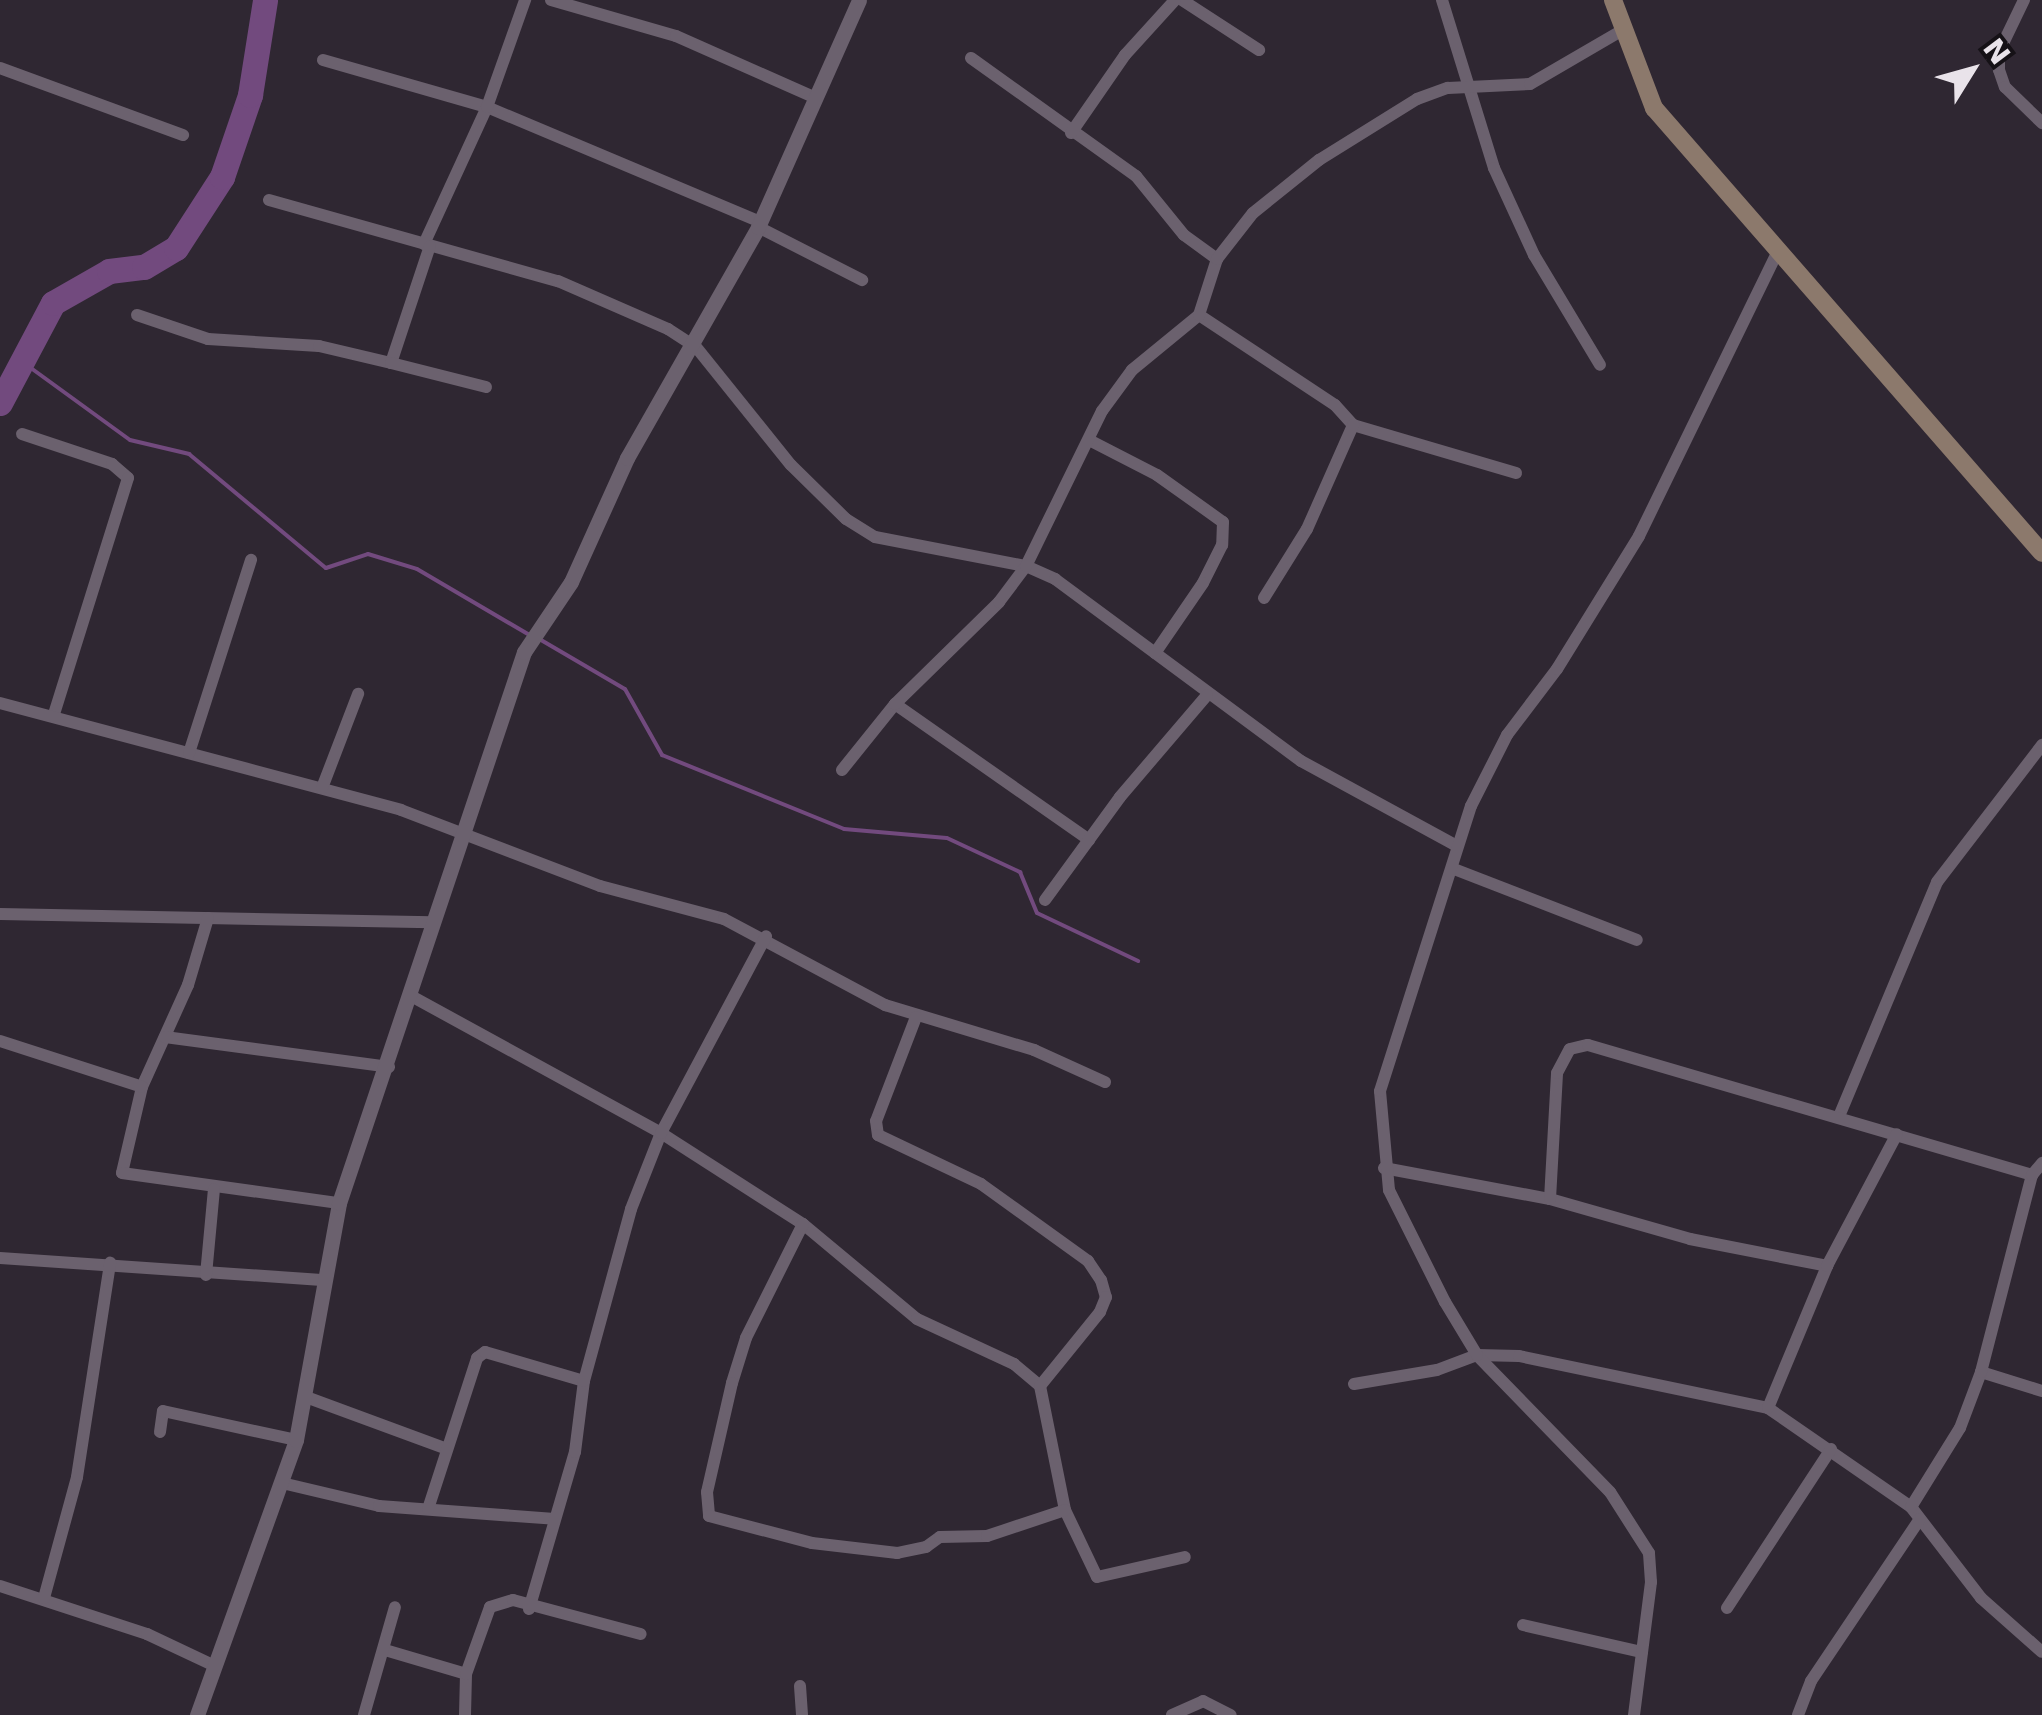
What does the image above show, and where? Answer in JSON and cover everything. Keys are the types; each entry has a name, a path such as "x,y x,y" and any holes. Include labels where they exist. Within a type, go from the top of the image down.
{"main road":[{"path":"1613,0 1621,31 1654,108 2042,553"}],"street":[{"path":"391,363 427,245 487,108 525,0"},
{"path":"551,0 676,36 816,98"},
{"path":"197,1715 296,1440 338,1203 413,997 460,831 524,652 571,582 628,458 696,346 759,224 858,0"},
{"path":"1071,133 1125,55 1178,0 1259,50"},
{"path":"1442,0 1473,89 1494,168 1534,255 1600,365"},
{"path":"2024,0 1999,52 2000,70 2005,87 2042,123"},
{"path":"842,770 895,704 1026,566 1089,440 1132,370 1199,316 1217,260 1253,213 1319,160 1417,99 1448,88 1530,84 1621,31"},
{"path":"971,58 1136,176 1184,235 1217,260"},
{"path":"324,60 487,108 759,224 862,280"},
{"path":"0,68 183,136"},
{"path":"269,200 558,281 696,346 790,465 846,519 875,536 1026,566 1084,598 1207,695 1355,795 1456,845"},
{"path":"1634,1715 1651,1582 1639,1531 1592,1472 1477,1355 1397,1208 1384,1168 1384,1066 1454,869 1456,845 1507,736 1640,536 1777,253"},
{"path":"138,315 208,339 319,346 486,388"},
{"path":"1199,316 1335,405 1353,425 1516,473"},
{"path":"1264,598 1307,529 1353,425"},
{"path":"22,434 112,464 128,478 53,717"},
{"path":"1089,440 1157,475 1223,522 1222,545 1155,654"},
{"path":"189,753 251,560"},
{"path":"322,788 358,694"},
{"path":"1045,900 1207,695"},
{"path":"0,703 322,788 460,831 600,886 766,936 916,1017 1034,1050 1104,1082"},
{"path":"895,704 1089,840"},
{"path":"1840,1114 1937,882 2042,745"},
{"path":"1454,869 1637,940"},
{"path":"0,914 432,922"},
{"path":"208,918 165,1037 142,1087 122,1172 214,1189 338,1203"},
{"path":"529,1609 575,1452 584,1382 631,1209 661,1133 766,936"},
{"path":"413,997 661,1133 803,1224 917,1319 1014,1364 1040,1386 1065,1510 1098,1578 1185,1557"},
{"path":"916,1017 876,1121 878,1135 981,1184 1088,1261 1101,1280 1106,1296 1100,1312 1040,1386"},
{"path":"165,1037 389,1067"},
{"path":"0,1041 142,1087"},
{"path":"1550,1198 1558,1073 1570,1049 1588,1045 1724,1089 1840,1114 2032,1174"},
{"path":"1768,1408 1827,1266 1897,1134"},
{"path":"1798,1715 1810,1681 1915,1513 1960,1428 1981,1372 2032,1174 2042,1163"},
{"path":"1384,1168 1550,1198 1690,1239 1827,1266"},
{"path":"206,1275 214,1189"},
{"path":"803,1224 736,1368 707,1492 710,1516 812,1543 897,1553 926,1548 940,1537 986,1536 1065,1510"},
{"path":"0,1258 110,1262 206,1275 325,1280"},
{"path":"44,1598 78,1477 110,1262"},
{"path":"428,1509 474,1365 486,1352 584,1382"},
{"path":"1354,1384 1438,1370 1477,1355 1562,1360 1768,1408 1831,1449 1915,1513 1981,1598 2042,1652"},
{"path":"1981,1372 2042,1391"},
{"path":"306,1397 446,1449"},
{"path":"160,1432 163,1412 296,1440"},
{"path":"1727,1608 1831,1449"},
{"path":"282,1483 379,1506 556,1519"},
{"path":"0,1586 44,1598 213,1665"},
{"path":"465,1715 466,1674 490,1608 514,1600 529,1609 640,1634"},
{"path":"364,1715 395,1608"},
{"path":"1523,1625 1642,1652"},
{"path":"385,1650 466,1674"},
{"path":"800,1686 802,1715"},
{"path":"1172,1715 1203,1701 1231,1715"}],"waterway":[{"path":"0,403 53,303 109,271 144,267 176,248 222,177 250,95 265,0"},
{"path":"24,363 130,440 189,454 326,568 368,554 417,569 528,634"},
{"path":"541,640 625,689 662,755 844,829 947,838 1020,872 1037,913 1138,961"}]}
